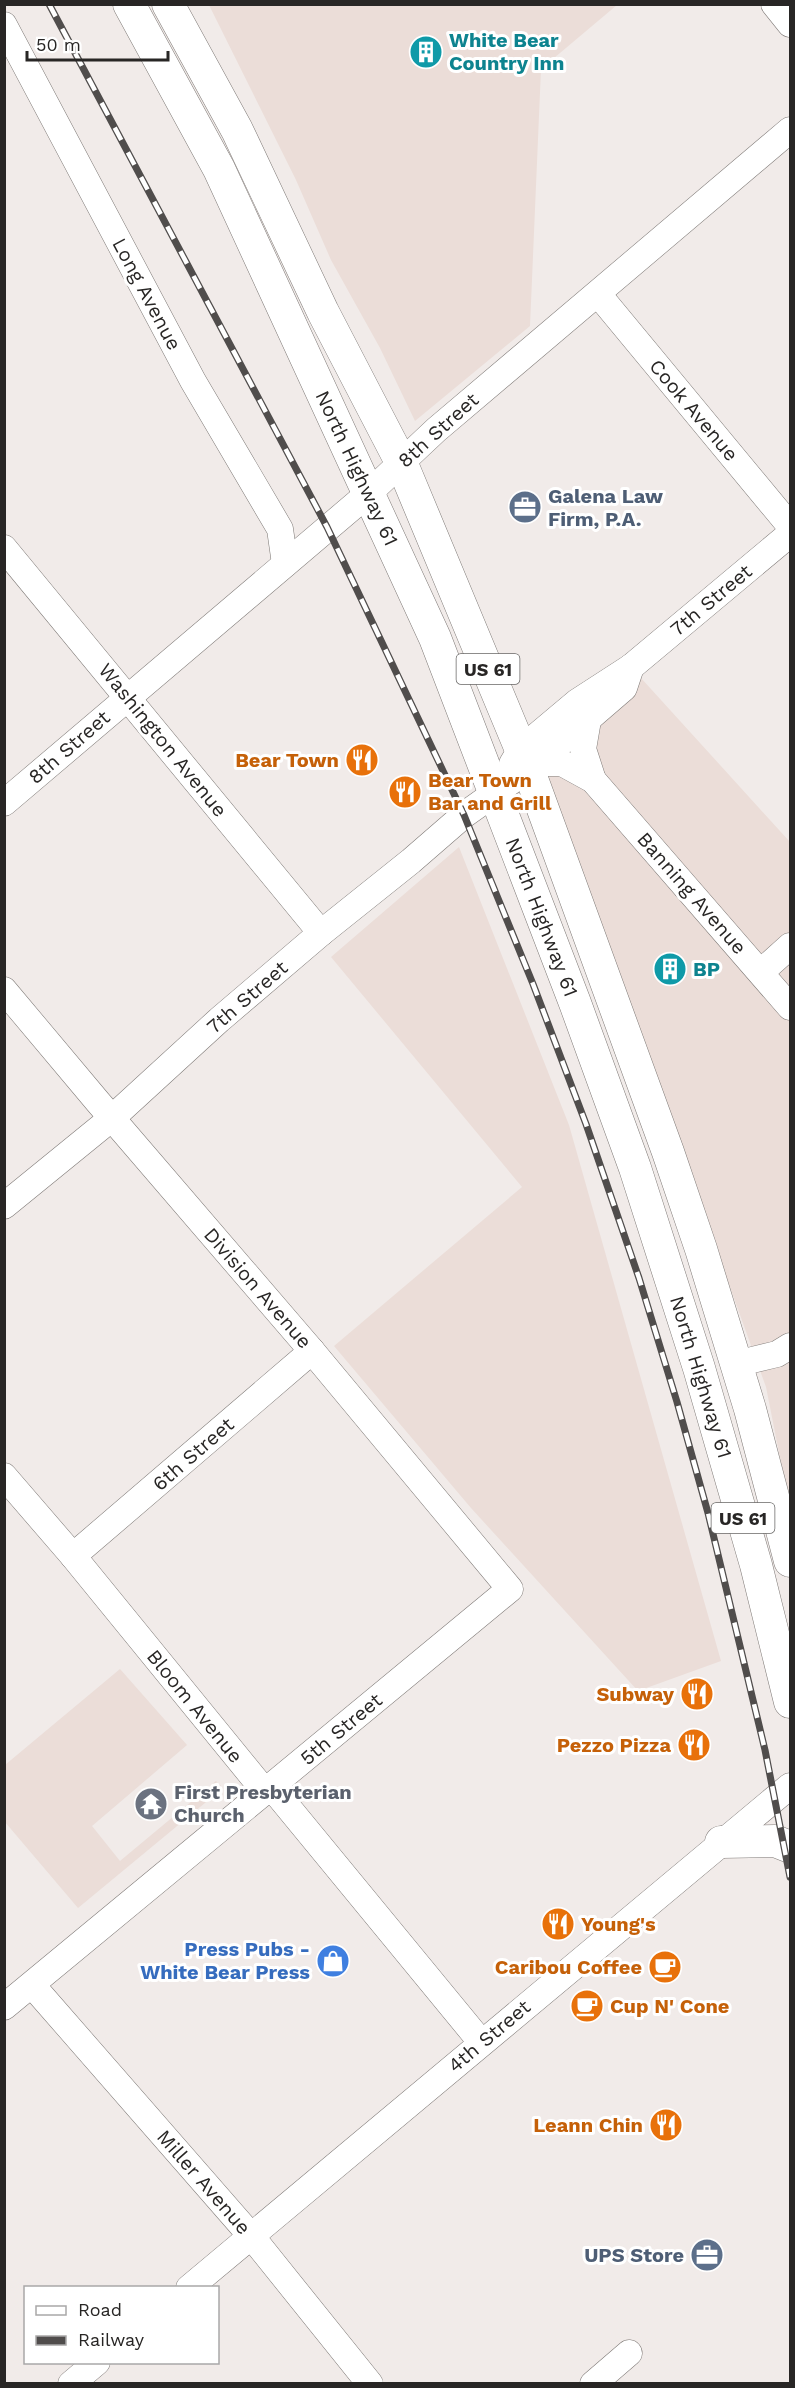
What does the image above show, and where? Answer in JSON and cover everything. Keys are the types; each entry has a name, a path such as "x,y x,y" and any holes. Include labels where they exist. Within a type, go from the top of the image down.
{"main road":[{"name":"North Highway 61","path":"129,4 219,169 435,638 631,1157 689,1336 756,1565 790,1701"},
{"name":"North Highway 61","path":"168,4 237,130 323,312 402,464 529,761 668,1152 786,1529 790,1561"},
{"path":"689,1336 707,1358 720,1365 736,1364"},
{"path":"721,1842 775,1841 790,1847"}],"street":[{"path":"774,4 790,24"},
{"name":"Long Avenue","path":"4,25 193,381 280,529 285,564"},
{"name":"8th Street","path":"4,802 369,493 436,430 790,130"},
{"name":"Cook Avenue","path":"598,294 790,526"},
{"name":"7th Street","path":"4,1206 112,1118 219,1020 321,933 464,815 495,793 529,761 577,702 631,666 790,534"},
{"name":"Washington Avenue","path":"4,548 321,933"},
{"name":"7th Street","path":"529,761 588,720 624,688 631,666"},
{"name":"Banning Avenue","path":"588,720 584,749 593,780"},
{"name":"Banning Avenue","path":"529,761 562,763 593,780 790,1007"},
{"path":"761,972 790,946"},
{"name":"Division Avenue","path":"4,990 510,1589"},
{"path":"736,1364 777,1354 790,1346"},
{"name":"6th Street","path":"73,1556 312,1352"},
{"name":"Bloom Avenue","path":"4,1476 73,1556 258,1783 278,1795 482,2042"},
{"name":"5th Street","path":"4,2007 510,1589"},
{"name":"4th Street","path":"191,2286 790,1786"},
{"name":"Miller Avenue","path":"32,1985 252,2237 370,2384"},
{"path":"592,2384 629,2353"},
{"path":"71,2384 95,2364"}],"shaded area":[{"path":"209,5 617,5 541,69 530,326 415,421 380,348 331,260 296,180"},
{"path":"631,667 790,842 790,1508 766,1387 536,749"},
{"path":"459,847 569,1125 721,1661 638,1691 471,1508 334,1346 522,1187 331,957"},
{"path":"120,1669 187,1745 92,1826 120,1861 216,1781 223,1788 78,1908 5,1822 5,1765"}],"railway":[{"path":"49,4 327,527 464,815 533,984 586,1124 639,1278 677,1402 708,1513 765,1750 790,1877"}],"place":[{"name":"White Bear Country Inn","path":"426,52"},
{"name":"Galena Law Firm, P.A.","path":"525,507"},
{"name":"Bear Town","path":"362,760"},
{"name":"Bear Town Bar and Grill","path":"405,792"},
{"name":"BP","path":"670,969"},
{"name":"Subway","path":"697,1694"},
{"name":"Pezzo Pizza","path":"694,1745"},
{"name":"First Presbyterian Church","path":"151,1804"},
{"name":"Young's","path":"558,1924"},
{"name":"Press Pubs - White Bear Press","path":"333,1961"},
{"name":"Caribou Coffee","path":"665,1967"},
{"name":"Cup N' Cone","path":"587,2006"},
{"name":"Leann Chin","path":"666,2125"},
{"name":"UPS Store","path":"707,2255"}]}
